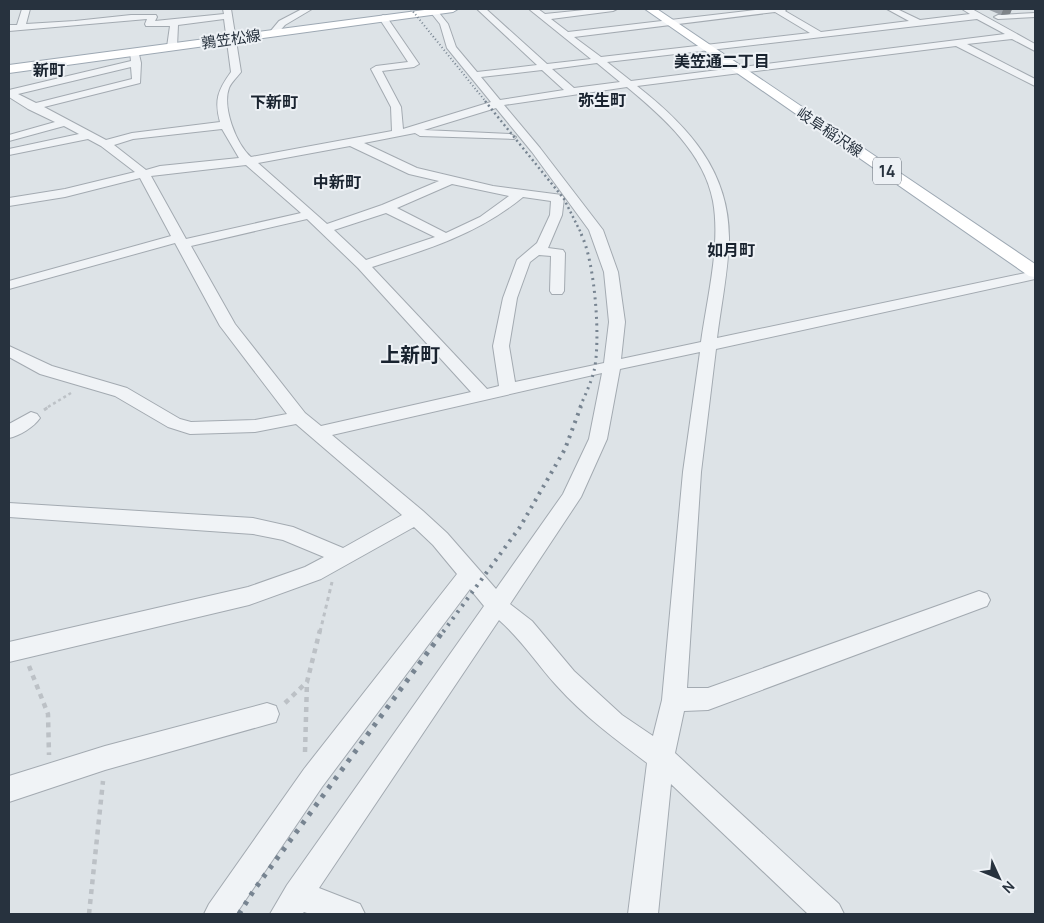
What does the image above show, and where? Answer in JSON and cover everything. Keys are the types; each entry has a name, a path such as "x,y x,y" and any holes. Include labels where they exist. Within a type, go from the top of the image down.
{"main road":[{"name":"鶉笠松線","path":"9,70 136,58 172,47 273,33 384,14 453,9"},
{"name":"岐阜稲沢線","path":"650,9 1035,274"}],"street":[{"path":"22,27 26,9"},
{"path":"273,33 282,24 308,9"},
{"path":"481,9 572,92"},
{"path":"533,9 668,116 692,143 707,166 717,190 722,214 722,242 692,472 674,700 661,757 643,914"},
{"path":"544,17 613,9"},
{"path":"567,35 778,9 854,55"},
{"path":"891,9 1035,83"},
{"path":"964,9 1035,48"},
{"path":"350,914 291,905 570,497 598,439 612,366 617,322 611,272 602,242 596,230 573,197 452,48 444,24 433,10"},
{"path":"9,28 131,17 153,17 149,24 174,23 228,12 233,38 236,72 224,88 222,110 226,125 242,156 287,193 362,265 483,395"},
{"path":"384,14 414,64 376,69 396,107 402,133"},
{"path":"998,17 1035,15"},
{"path":"475,76 544,66 977,16"},
{"path":"172,47 174,23"},
{"path":"9,202 66,193 143,173 248,161 402,133 498,103 854,55 1014,36"},
{"path":"9,93 136,58 137,81 32,107"},
{"path":"1018,74 1035,72"},
{"path":"9,93 32,107 105,144 143,173 228,326 299,417 416,516 440,539 496,605 524,628 566,678 613,723 661,757 829,914"},
{"path":"9,138 64,123"},
{"path":"105,144 132,136 226,125"},
{"path":"402,133 510,137"},
{"path":"9,152 88,136"},
{"path":"352,142 403,168 519,194 558,198 556,215 543,245 524,260 510,298 501,346 508,389"},
{"path":"324,229 387,208 451,180"},
{"path":"362,265 421,248 446,238 507,205 519,194"},
{"path":"387,208 446,238"},
{"path":"9,285 182,241 310,215"},
{"path":"537,251 558,253 557,291"},
{"path":"316,433 612,366 1035,274"},
{"path":"9,350 46,370 121,392 174,423 190,428 255,426 299,417"},
{"path":"9,432 31,418"},
{"path":"9,510 253,526 286,533 335,553 334,562"},
{"path":"14,650 249,596 313,573 376,540 416,516"},
{"path":"219,914 313,778 469,574"},
{"path":"674,700 708,699 979,600"},
{"path":"9,789 105,758 267,714"}],"path":[{"path":"31,418 88,382"},
{"path":"304,756 308,682 333,577 334,562"},
{"path":"14,650 34,674 48,714 49,776"},
{"path":"267,714 290,700 308,682"},
{"path":"89,914 105,758"}],"railway":[{"path":"411,9 486,102"},
{"path":"485,101 564,199 582,235"},
{"path":"580,407 594,371 597,341 593,281 586,246 581,234"},
{"path":"443,632 520,527 565,449 581,406"},
{"path":"239,914 254,890 444,630"}],"district":[{"name":"美笠通二丁目","path":"722,61"},
{"name":"新町","path":"49,70"},
{"name":"弥生町","path":"602,100"},
{"name":"下新町","path":"274,102"},
{"name":"中新町","path":"337,182"},
{"name":"如月町","path":"731,250"},
{"name":"上新町","path":"410,354"}]}
